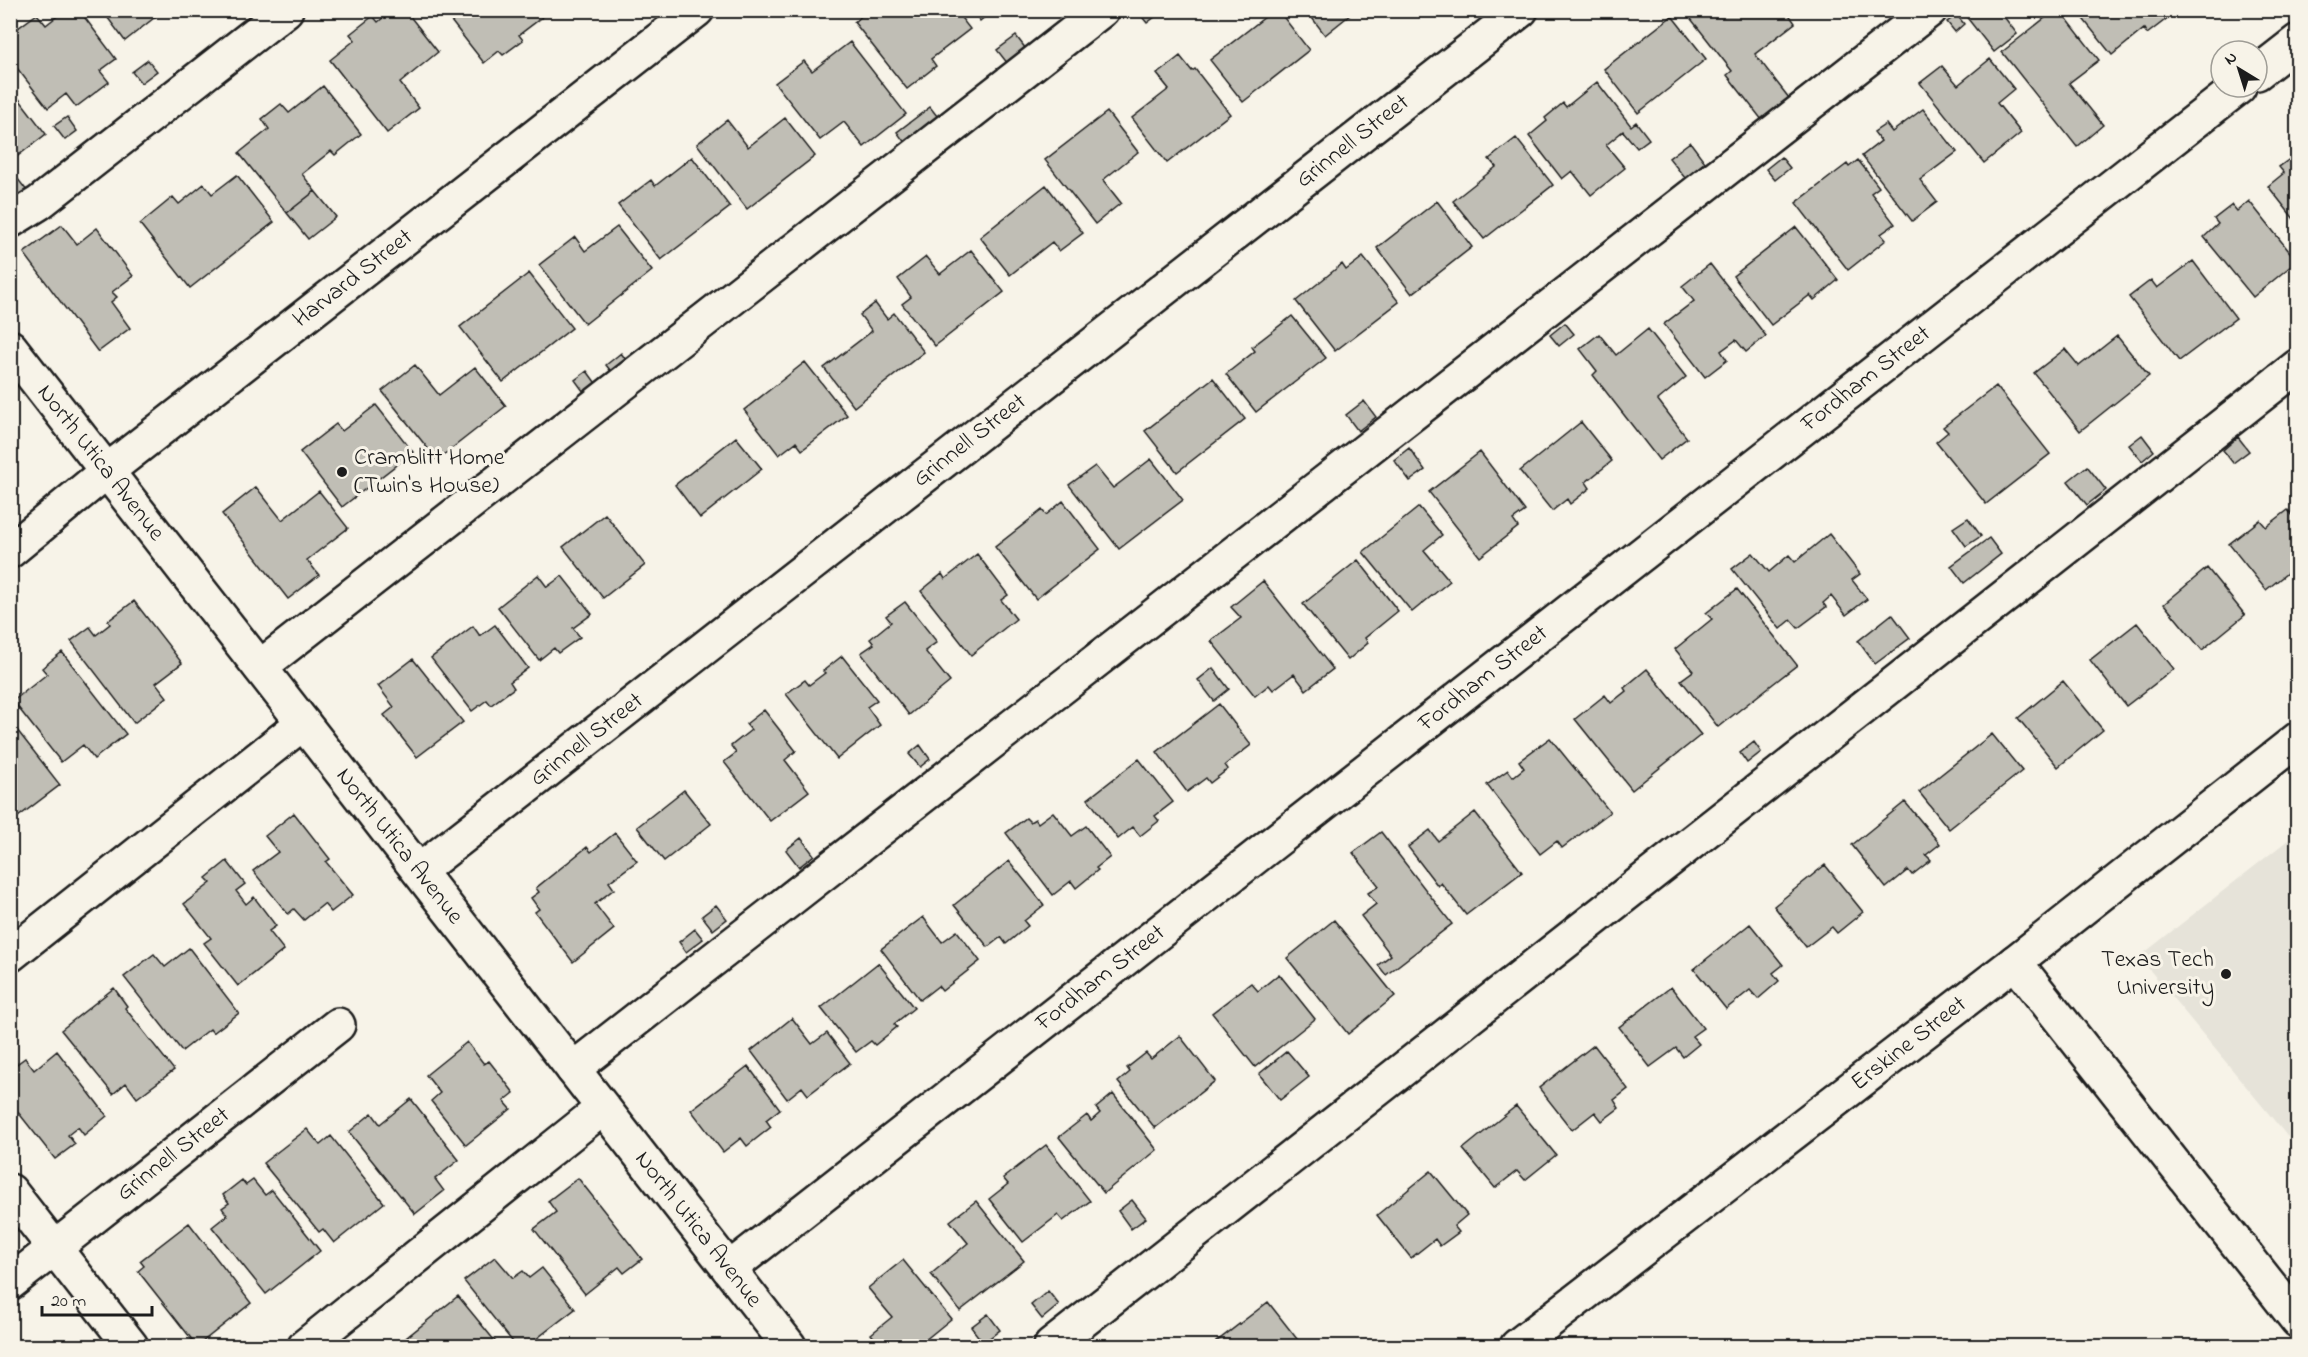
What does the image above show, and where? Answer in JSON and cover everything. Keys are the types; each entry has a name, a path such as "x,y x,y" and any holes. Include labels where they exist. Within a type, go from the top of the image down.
{"street":[{"path":"10,221 39,204 286,10"},
{"name":"Harvard Street","path":"10,551 107,471 697,10"},
{"path":"260,667 1102,10"},
{"name":"Grinnell Street","path":"419,871 1521,10"},
{"path":"573,1069 1930,10"},
{"path":"2269,64 2298,41"},
{"name":"Fordham Street","path":"729,1269 2224,99"},
{"name":"North Utica Avenue","path":"10,347 789,1347"},
{"path":"1051,1347 2298,366"},
{"path":"10,955 303,723"},
{"name":"Erskine Street","path":"1517,1347 2015,962 2298,739"},
{"path":"2015,962 2298,1321"},
{"name":"Grinnell Street","path":"10,1283 338,1025"},
{"path":"305,1347 603,1108"},
{"path":"10,1191 131,1347"}],"shaded area":[{"name":"Texas Tech University","path":"2297,833 2297,1148 2139,957"}],"building":[{"path":"65,10 79,10 116,59 100,71 109,82 76,107 66,94 48,108 10,59 10,34 37,14 46,25"},
{"path":"102,10 164,10 125,41"},
{"path":"392,10 405,10 438,52 400,83 419,108 387,133 330,60 355,40 350,34 373,16 378,22"},
{"path":"446,10 541,10 545,15 519,35 523,40 503,55 499,51 484,63 444,12"},
{"path":"869,10 893,10 895,14 899,10 955,10 970,29 931,59 936,66 907,89 854,22"},
{"path":"972,10 993,10 980,21"},
{"path":"1142,10 1158,10 1160,13 1147,23 1139,13"},
{"path":"1274,10 1278,10 1309,50 1243,102 1210,60"},
{"path":"1306,10 1356,10 1325,35"},
{"path":"1684,10 1786,10 1795,23 1755,54 1789,98 1762,120 1727,75 1732,71"},
{"path":"1961,10 1999,10 2017,34 1994,52"},
{"path":"2055,10 2060,10 2099,60 2069,83 2103,125 2077,147 2002,52"},
{"path":"2076,10 2164,10 2169,17 2147,34 2144,29 2112,55"},
{"path":"1957,15 1964,24 1955,32 1947,22"},
{"path":"1672,16 1706,59 1638,113 1604,69"},
{"path":"1016,36 1026,49 1008,64 997,50"},
{"path":"850,42 906,114 864,147 844,122 820,140 775,83 804,61 812,71"},
{"path":"1180,56 1192,71 1195,69 1230,114 1167,163 1132,118 1169,89 1157,74"},
{"path":"1990,59 2014,89 1997,103 2021,133 1984,163 1920,83 1942,66 1958,85"},
{"path":"148,60 157,71 141,83 132,72"},
{"path":"1597,82 1631,126 1636,122 1649,139 1637,148 1623,131 1606,145 1625,168 1591,195 1572,171 1562,179 1529,136 1563,103 1566,107"},
{"path":"323,86 361,134 335,155 331,151 302,174 315,191 287,213 239,153 269,129 262,119 281,104 289,113"},
{"path":"13,91 46,134 10,162 10,93"},
{"path":"930,107 941,121 908,147 897,132"},
{"path":"1923,109 1957,152 1920,180 1937,202 1912,221 1862,156 1881,141 1874,132 1886,124 1892,132"},
{"path":"1107,112 1138,152 1103,180 1121,203 1095,224 1045,160"},
{"path":"67,117 77,131 65,140 54,126"},
{"path":"785,118 815,156 747,209 697,144 727,120 748,147"},
{"path":"1516,138 1553,185 1484,239 1453,201 1496,167 1489,159"},
{"path":"1690,142 1705,162 1685,178 1669,158"},
{"path":"2295,155 2298,158 2298,224 2268,186 2284,173 2279,167"},
{"path":"692,157 730,207 661,260 618,205 651,180 655,186"},
{"path":"1781,157 1790,168 1775,180 1766,169"},
{"path":"1858,160 1879,187 1871,193 1895,224 1881,234 1886,240 1848,270 1796,203 1847,164 1849,167"},
{"path":"10,169 28,192 10,206"},
{"path":"237,175 274,222 190,288 140,224 173,197 179,204 204,184 212,194"},
{"path":"1046,185 1083,233 1059,251 1052,242 1010,275 980,237"},
{"path":"315,191 336,217 308,239 287,213"},
{"path":"1437,201 1472,247 1412,294 1377,248"},
{"path":"2249,201 2297,261 2253,297 2204,237 2218,224 2214,219 2232,205 2237,211"},
{"path":"62,225 77,244 97,228 133,276 112,292 117,297 111,302 130,328 98,352 24,253"},
{"path":"617,227 652,271 585,324 539,265 575,237 585,251"},
{"path":"1796,227 1838,280 1814,300 1810,295 1771,325 1733,276"},
{"path":"971,250 1004,292 935,346 902,304 911,297 898,279 926,257 940,274"},
{"path":"1363,257 1399,302 1335,351 1296,301 1342,264 1346,270"},
{"path":"2193,261 2236,318 2179,361 2129,297 2151,280 2157,288"},
{"path":"1710,264 1766,336 1746,352 1736,340 1721,351 1727,360 1705,377 1664,324 1694,301 1682,286"},
{"path":"529,273 572,328 503,382 460,327"},
{"path":"875,303 887,319 894,313 924,352 854,407 824,368 872,331 860,315"},
{"path":"1292,316 1326,358 1256,412 1226,374 1255,351 1252,347"},
{"path":"1565,323 1574,334 1559,346 1550,335"},
{"path":"1648,329 1686,377 1658,400 1687,438 1659,460 1593,375 1597,371 1580,349 1599,334 1616,355"},
{"path":"2117,336 2149,376 2080,431 2034,373 2065,349 2079,366"},
{"path":"621,353 629,364 614,375 606,365"},
{"path":"805,362 847,415 802,450 796,442 779,455 744,410"},
{"path":"415,365 439,395 475,367 506,406 437,460 382,391"},
{"path":"587,371 598,386 586,395 575,380"},
{"path":"1213,378 1245,419 1177,472 1145,431"},
{"path":"1996,386 2050,454 1986,504 1936,442 1948,432 1943,427"},
{"path":"1364,401 1376,417 1358,431 1346,415"},
{"path":"376,405 413,452 342,507 300,452 336,424 342,431"},
{"path":"1581,422 1612,461 1586,482 1590,488 1570,504 1567,499 1552,511 1520,471"},
{"path":"2142,435 2154,451 2142,461 2129,445"},
{"path":"736,437 762,469 700,518 675,485"},
{"path":"2238,437 2249,451 2233,463 2223,450"},
{"path":"1409,448 1425,470 1410,481 1394,460"},
{"path":"1480,452 1525,511 1513,520 1518,527 1480,557 1429,492"},
{"path":"1151,459 1183,500 1119,549 1069,485 1095,466 1113,488"},
{"path":"2087,466 2106,490 2087,505 2068,481"},
{"path":"256,487 282,520 319,491 348,528 307,560 319,575 288,599 222,514"},
{"path":"1063,501 1100,549 1036,599 995,547 1042,510 1046,515"},
{"path":"1419,507 1442,535 1424,550 1450,581 1412,612 1363,552"},
{"path":"2288,510 2298,522 2298,577 2291,570 2266,590 2229,544 2260,520 2266,527"},
{"path":"605,514 645,565 603,598 563,547"},
{"path":"1968,518 1981,536 1966,546 1953,528"},
{"path":"1829,534 1860,574 1852,580 1867,599 1846,615 1831,596 1823,603 1826,607 1798,628 1791,620 1780,629 1732,569 1753,553 1769,572 1789,555 1795,562"},
{"path":"1989,538 2001,554 1964,583 1951,566"},
{"path":"977,554 1008,595 1001,600 1016,619 971,655 921,591 942,574 945,579"},
{"path":"1358,560 1398,611 1365,638 1368,643 1348,660 1303,604"},
{"path":"2207,568 2245,615 2202,650 2164,604"},
{"path":"538,575 547,587 562,576 592,614 573,628 580,637 558,653 554,648 539,660 498,607"},
{"path":"1263,581 1333,669 1306,690 1294,674 1273,690 1269,685 1255,696 1211,641 1241,618 1231,607"},
{"path":"1737,589 1797,665 1718,727 1681,680 1693,671 1675,649 1712,619 1706,613"},
{"path":"134,601 182,663 156,683 167,697 134,723 71,641 90,627 96,635 110,624 108,621"},
{"path":"905,602 937,642 925,651 950,682 909,715 861,653 874,644 870,639 891,622 886,616"},
{"path":"1892,614 1910,638 1875,664 1858,641"},
{"path":"2137,623 2174,669 2126,706 2090,660"},
{"path":"495,625 528,668 510,682 514,688 491,705 487,700 472,711 431,658 473,626 480,636"},
{"path":"62,652 126,734 94,759 83,745 61,762 13,701 47,674 42,668"},
{"path":"842,656 877,700 867,707 880,725 837,759 786,694 805,680 809,685"},
{"path":"413,659 463,722 417,757 384,715 394,707 378,686"},
{"path":"1213,668 1229,689 1214,701 1198,680"},
{"path":"1647,669 1701,735 1632,790 1575,719 1605,695 1611,703 1626,691 1624,688"},
{"path":"2063,681 2103,730 2058,767 2018,718"},
{"path":"1219,704 1251,745 1225,765 1228,769 1210,783 1206,778 1187,792 1157,752"},
{"path":"764,710 796,751 785,760 809,791 770,821 724,762 736,753 731,746 751,730 746,724"},
{"path":"10,721 60,785 10,823"},
{"path":"1992,734 2022,771 1949,829 1919,792"},
{"path":"1550,738 1610,812 1562,848 1557,841 1540,854 1487,785 1508,770 1513,777 1524,768 1519,761"},
{"path":"1754,742 1761,752 1747,763 1740,753"},
{"path":"920,745 930,759 920,767 909,754"},
{"path":"1139,759 1173,802 1155,816 1159,821 1140,836 1133,827 1118,839 1088,799"},
{"path":"684,790 711,824 664,861 637,827"},
{"path":"1905,802 1940,844 1926,855 1931,860 1912,875 1908,870 1886,888 1852,845"},
{"path":"1053,812 1072,836 1086,826 1110,857 1076,888 1071,881 1053,895 1006,833 1026,818 1030,822 1035,819 1038,823"},
{"path":"1475,812 1522,872 1466,915 1441,883 1438,886 1408,847 1430,830 1438,841"},
{"path":"294,813 330,859 326,862 353,895 331,912 324,904 304,920 294,909 288,914 253,871 278,852 265,836"},
{"path":"1381,832 1452,924 1386,975 1378,965 1391,955 1361,916 1376,904 1368,893 1379,886 1353,853"},
{"path":"615,833 637,861 609,882 614,889 595,904 614,929 573,962 535,912 539,909 531,898 539,892 536,888 587,847 591,852"},
{"path":"801,838 814,855 799,867 786,850"},
{"path":"227,861 245,884 236,891 246,904 254,897 276,926 269,931 284,950 238,986 204,943 211,938 184,904 211,883 206,878"},
{"path":"1009,861 1044,905 1024,921 1028,926 1006,944 1001,937 988,947 954,905"},
{"path":"1825,865 1863,912 1837,933 1832,927 1806,947 1774,906"},
{"path":"716,905 727,919 713,930 702,916"},
{"path":"923,917 942,942 957,931 980,961 942,991 938,986 920,1000 881,949"},
{"path":"1334,920 1395,996 1348,1034 1287,958"},
{"path":"1750,924 1783,965 1773,973 1779,981 1758,999 1750,990 1726,1009 1694,969"},
{"path":"695,929 703,939 686,952 679,942"},
{"path":"189,948 239,1013 213,1033 210,1029 182,1051 124,977 154,954 165,967"},
{"path":"878,963 914,1008 894,1024 897,1027 875,1045 871,1041 856,1052 821,1008"},
{"path":"1279,974 1315,1019 1255,1067 1212,1013 1251,983 1258,991"},
{"path":"1671,987 1703,1028 1692,1036 1699,1044 1683,1057 1676,1048 1650,1067 1619,1027"},
{"path":"114,988 127,1006 125,1008 174,1070 137,1098 126,1083 113,1094 61,1030"},
{"path":"792,1018 812,1044 827,1033 850,1063 808,1095 802,1087 787,1099 751,1051"},
{"path":"1180,1036 1215,1081 1155,1128 1118,1082 1130,1072 1127,1068 1146,1053 1151,1059"},
{"path":"467,1042 484,1064 489,1061 514,1093 504,1101 511,1109 466,1145 431,1101 440,1093 426,1075"},
{"path":"1594,1045 1628,1089 1614,1100 1619,1108 1602,1121 1595,1112 1572,1130 1539,1088"},
{"path":"57,1051 107,1116 84,1135 78,1127 68,1135 75,1144 55,1159 10,1102 10,1069 25,1058 34,1070"},
{"path":"1287,1051 1309,1077 1280,1100 1259,1074"},
{"path":"748,1066 780,1109 766,1120 771,1127 747,1146 741,1138 723,1152 691,1110"},
{"path":"1113,1094 1157,1150 1104,1193 1059,1137 1087,1115 1091,1121 1100,1113 1096,1108"},
{"path":"411,1099 459,1160 435,1179 444,1191 415,1214 349,1132 372,1113 380,1124"},
{"path":"1516,1106 1556,1155 1525,1180 1517,1171 1495,1188 1463,1149"},
{"path":"307,1129 320,1145 331,1136 384,1203 334,1243 323,1229 319,1232 263,1163"},
{"path":"1046,1145 1090,1201 1063,1221 1058,1215 1023,1242 989,1199 1008,1184 1003,1178"},
{"path":"1431,1171 1467,1215 1454,1226 1459,1232 1440,1246 1435,1239 1411,1258 1377,1215"},
{"path":"578,1178 642,1259 624,1273 619,1267 585,1294 534,1229 556,1212 548,1201"},
{"path":"242,1180 246,1185 253,1180 265,1195 272,1190 320,1251 266,1294 212,1227 227,1215 222,1208 229,1203 223,1195"},
{"path":"1132,1200 1146,1218 1131,1229 1118,1211"},
{"path":"976,1201 1024,1261 960,1311 931,1274 968,1243 950,1221"},
{"path":"189,1223 251,1303 197,1346 138,1271 144,1266 140,1261"},
{"path":"495,1257 513,1278 523,1271 529,1278 542,1268 575,1309 527,1346 516,1346 464,1281"},
{"path":"903,1260 951,1319 919,1345 914,1339 905,1346 881,1346 871,1334 892,1317 868,1288"},
{"path":"1048,1291 1059,1305 1042,1319 1031,1305"},
{"path":"458,1296 499,1346 412,1346 406,1338"},
{"path":"1268,1302 1301,1344 1298,1346 1219,1346 1216,1342"},
{"path":"988,1314 1000,1330 983,1343 971,1327"}],"place":[{"name":"Cramblitt Home (Twin's House)","path":"342,472"},
{"name":"Texas Tech University","path":"2226,974"}]}
